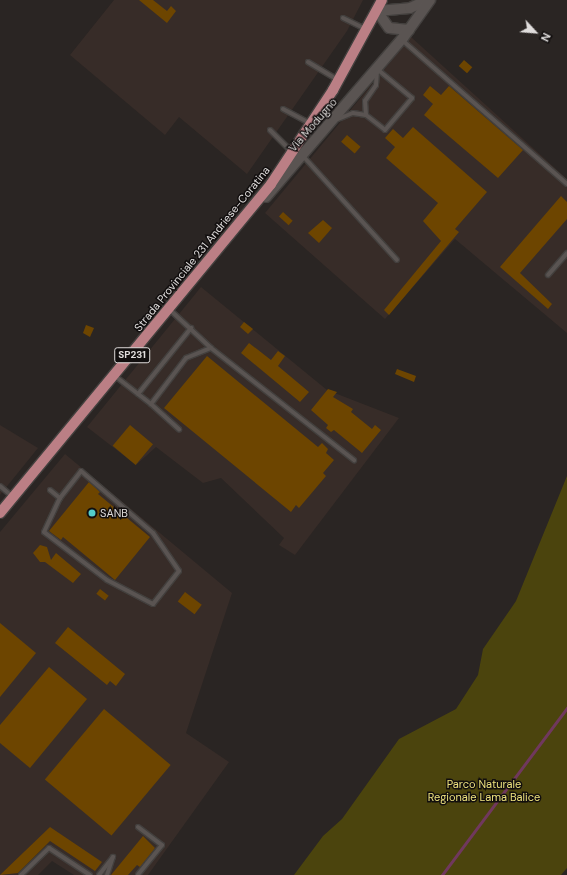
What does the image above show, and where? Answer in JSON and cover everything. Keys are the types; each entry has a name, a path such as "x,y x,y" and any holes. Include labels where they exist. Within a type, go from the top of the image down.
{"main road":[{"name":"Strada Provinciale 231 Andriese-Coratina","path":"0,514 298,154 311,124 338,80 382,0"}],"street":[{"path":"407,0 418,5"},
{"name":"Via Modugno","path":"377,11 418,5 429,0"},
{"name":"Via Modugno","path":"298,154 333,120 377,69 409,30 429,0"},
{"path":"377,11 389,28 409,30"}],"lane":[{"path":"343,18 367,29"},
{"path":"401,40 567,184"},
{"path":"308,62 338,80"},
{"path":"366,115 365,101 376,85 377,69"},
{"path":"333,120 353,114 366,115 385,130 412,98 377,69"},
{"path":"283,110 311,124"},
{"path":"270,130 298,154 398,260"},
{"path":"548,275 567,253"},
{"path":"169,309 211,348 354,460"},
{"path":"138,394 190,328"},
{"path":"152,404 186,358 211,348"},
{"path":"114,375 152,404 179,429"},
{"path":"81,471 153,533 179,571 153,604 107,580 44,532 60,498 81,471"},
{"path":"0,486 13,498"},
{"path":"50,490 60,498"},
{"path":"138,826 162,845 138,875"},
{"path":"21,875 49,848 90,875"},
{"path":"98,875 114,857 107,875"}],"shaded area":[{"path":"114,0 363,0 347,31 247,174 179,117 165,135 70,55"},
{"path":"411,37 567,179 567,333 455,239 385,319 265,213"},
{"path":"201,287 327,390 399,418 295,555 279,545 284,538 221,478 203,483 156,447 136,465 87,427"},
{"path":"0,425 38,448 0,495"},
{"path":"65,454 232,593 186,733 229,762 148,875 74,875 52,861 38,875 0,875 0,532"}],"green space":[{"name":"Parco Naturale Regionale Lama Balice","path":"567,476 567,868 561,875 294,875 323,836 342,819 399,739 456,709 478,675 483,649 516,601"}],"building":[{"path":"139,0 153,0 167,11 171,6 176,11 167,23"},
{"path":"464,60 472,67 467,73 459,66"},
{"path":"430,86 441,95 449,86 523,150 498,178 424,115 433,104 423,95"},
{"path":"413,127 487,192 455,229 459,232 389,315 384,310 441,241 423,221 438,203 386,158 395,147 385,138 393,129 403,138"},
{"path":"347,135 361,147 355,154 341,142"},
{"path":"561,196 567,202 567,219 520,273 552,304 548,309 500,267"},
{"path":"283,212 293,221 289,225 279,216"},
{"path":"323,220 332,228 319,243 308,233"},
{"path":"244,322 253,329 248,334 240,327"},
{"path":"86,325 94,328 90,337 83,333"},
{"path":"249,343 271,360 278,351 285,356 278,366 309,392 300,402 241,353"},
{"path":"207,356 318,447 322,443 328,449 326,453 334,460 323,473 326,476 299,508 296,505 291,512 164,408"},
{"path":"397,369 416,376 414,382 395,374"},
{"path":"328,389 337,392 333,397 353,409 351,412 372,429 375,425 381,430 362,453 334,430 331,432 326,428 328,425 311,410"},
{"path":"130,425 153,444 136,465 113,446"},
{"name":"SANB","path":"89,482 100,492 98,494 150,537 115,580 63,537 61,540 49,531"},
{"path":"40,545 47,547 51,560 56,553 81,574 73,583 45,562 40,562 33,553"},
{"path":"100,589 109,596 105,601 96,594"},
{"path":"185,592 202,605 195,614 178,602"},
{"path":"0,623 36,653 0,697"},
{"path":"68,627 125,674 116,686 110,681 107,685 55,643"},
{"path":"49,667 87,699 30,768 0,743 0,725"},
{"path":"104,709 171,765 112,835 45,779"},
{"path":"50,827 102,862 95,871 50,841 18,873 0,875"},
{"path":"143,836 155,848 140,867 137,865 128,875 111,875"}],"waterway":[{"path":"442,875 567,708"}],"place":[{"name":"SANB","path":"92,513"}]}
